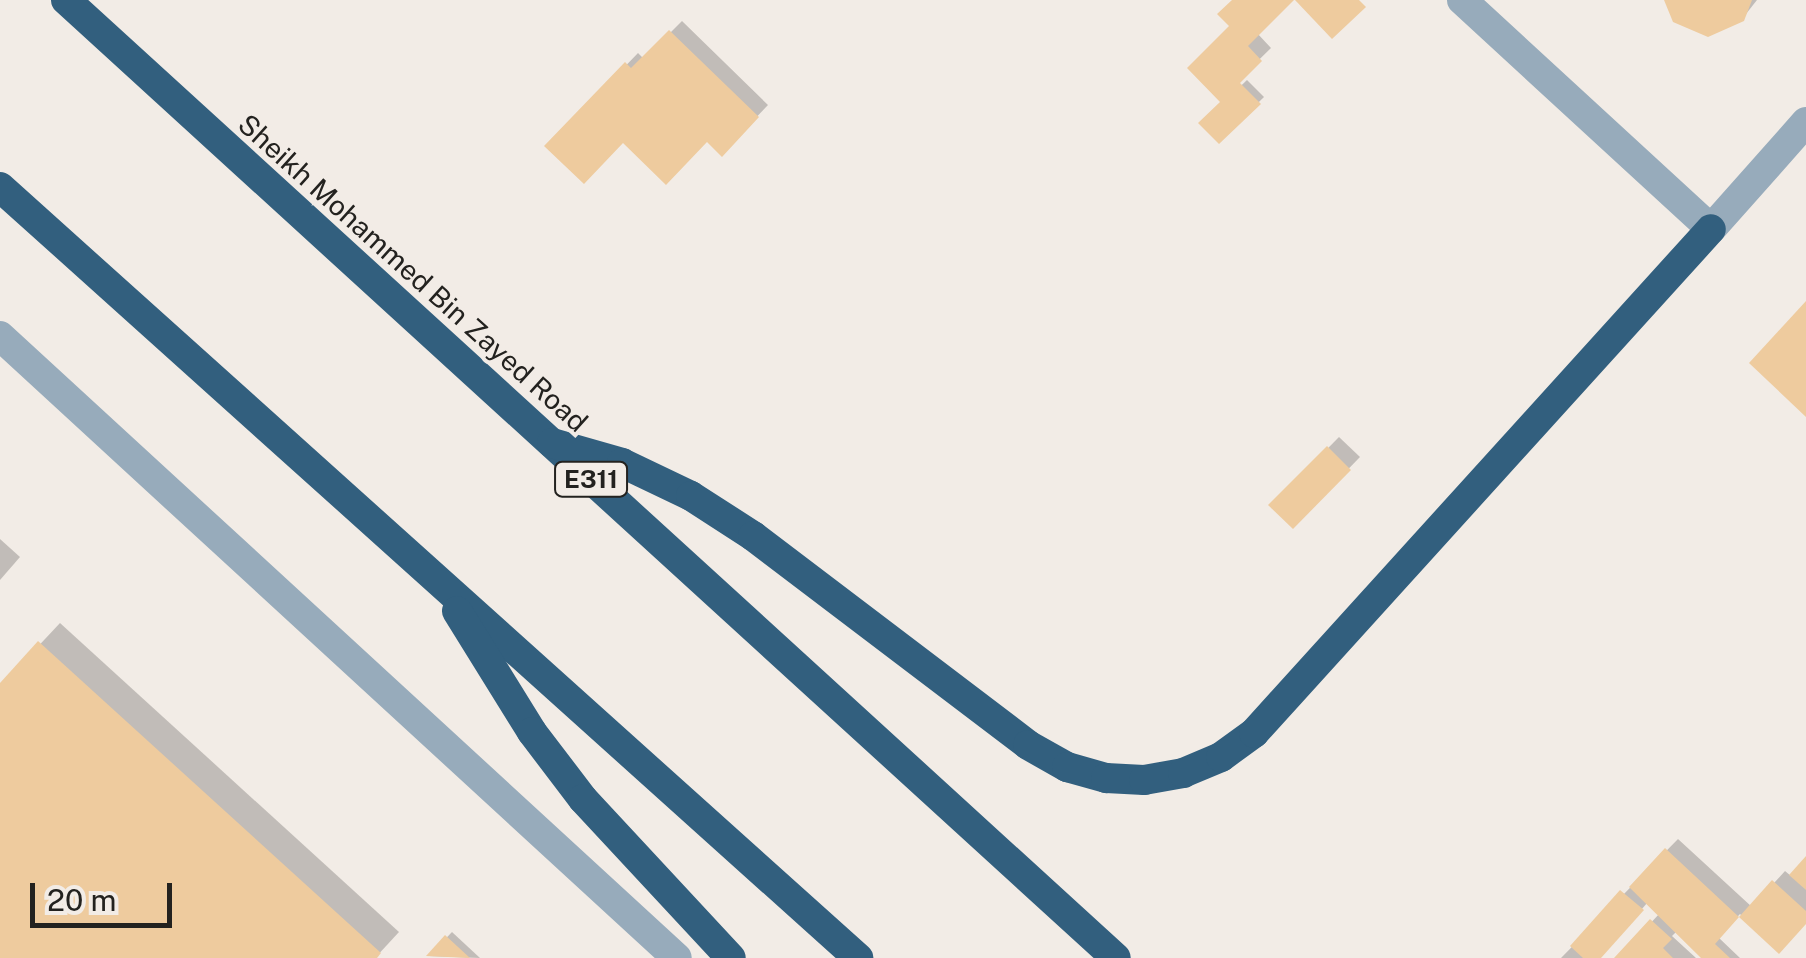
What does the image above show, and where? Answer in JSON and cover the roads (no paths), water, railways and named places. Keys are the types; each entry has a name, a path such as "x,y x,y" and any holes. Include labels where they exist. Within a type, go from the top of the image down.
{"highway":[{"name":"Sheikh Mohammed Bin Zayed Road","path":"66,0 1116,958"},
{"path":"0,187 858,958"},
{"path":"552,443 622,463 691,496 753,536 1028,745 1067,767 1106,778 1157,778 1184,773 1221,757 1254,733 1711,229"},
{"path":"443,587 522,718 584,800 731,958"}],"street":[{"path":"1462,0 1711,229 1806,122"},
{"path":"0,336 677,958"}]}
